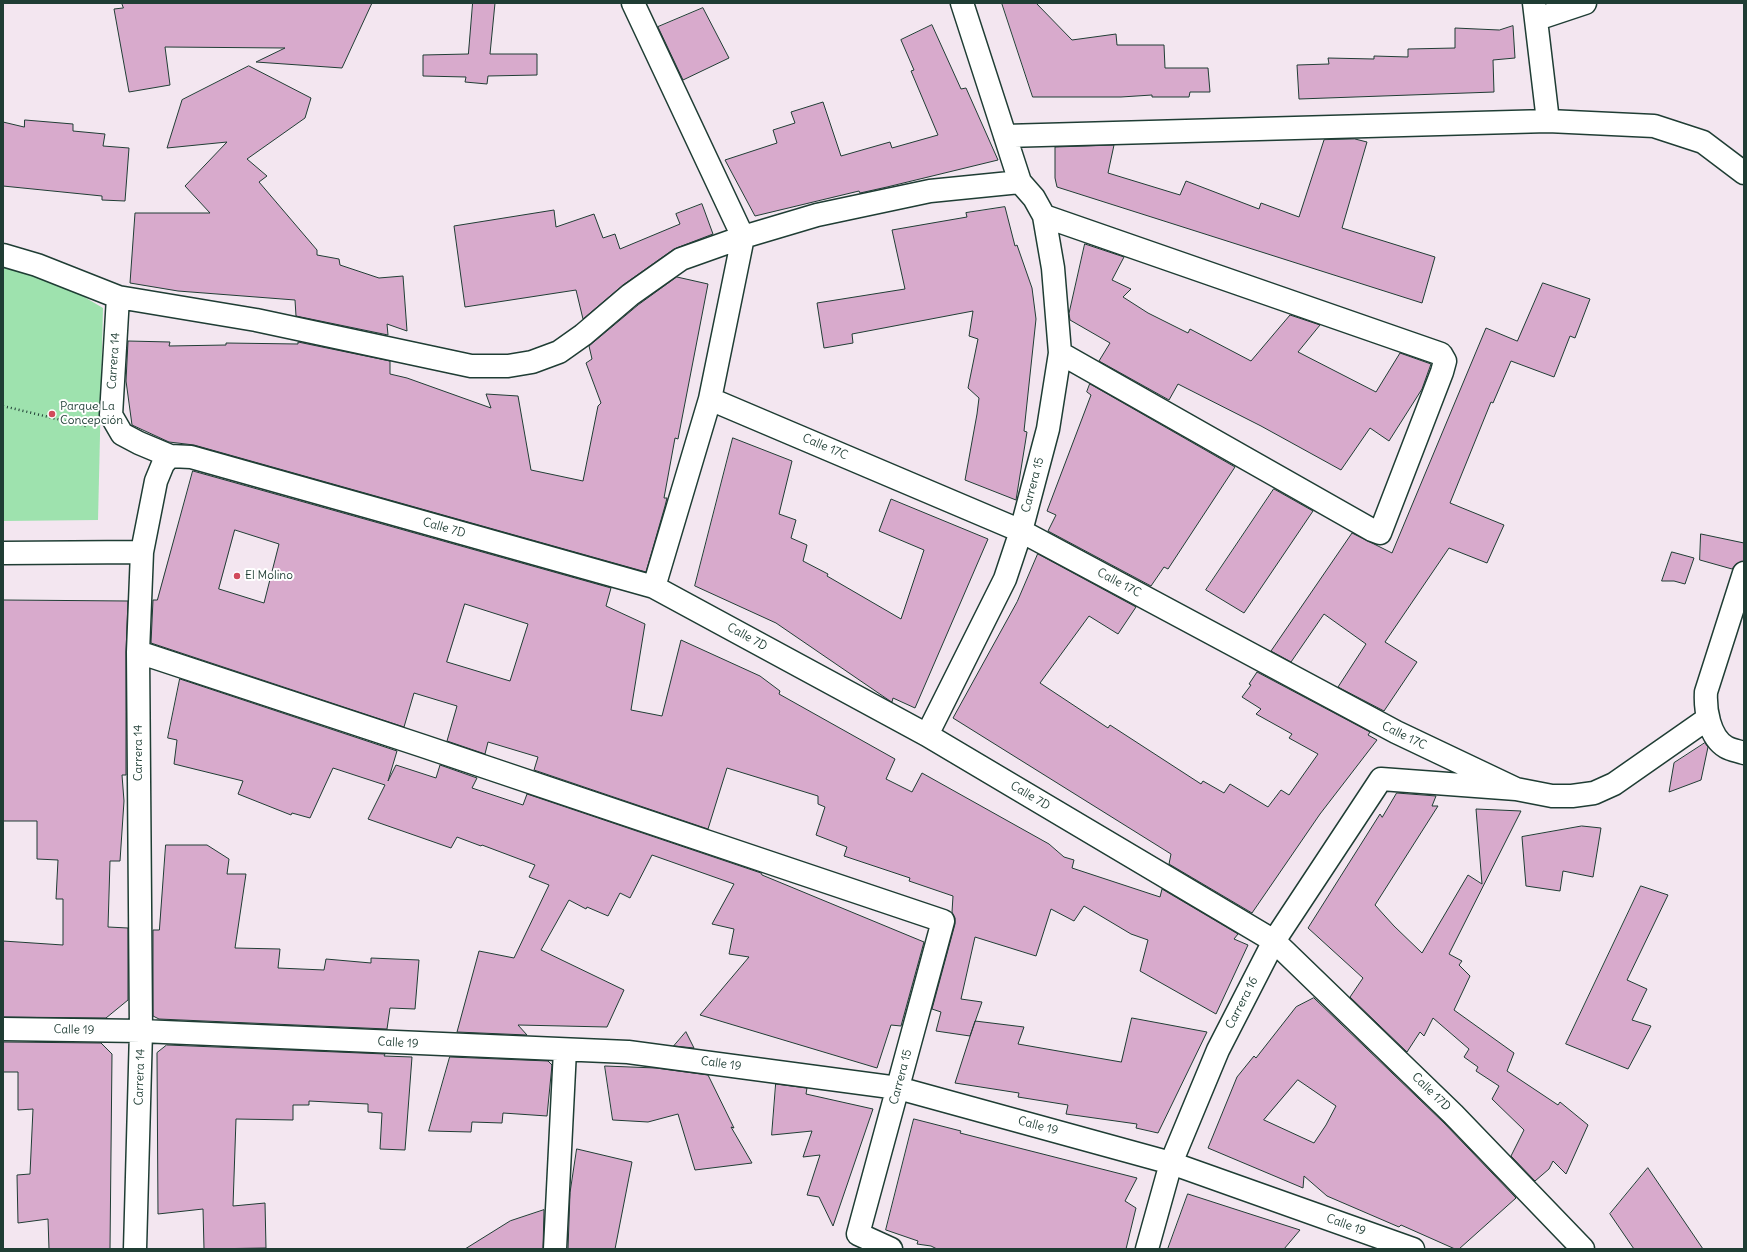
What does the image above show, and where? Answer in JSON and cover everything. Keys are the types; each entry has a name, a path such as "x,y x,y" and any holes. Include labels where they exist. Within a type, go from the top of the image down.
{"street":[{"path":"632,3 743,237 710,399 654,587"},
{"path":"3,255 37,265 118,297 256,320 471,366 508,366 532,362 559,352 583,335 630,295 681,259 743,237 818,215 930,191 1020,182 962,3"},
{"path":"1548,121 1535,11 1585,3"},
{"path":"1005,136 1548,121 1654,126 1703,142 1744,173"},
{"name":"Carrera 15","path":"927,735 1005,579 1022,531 1048,429 1060,353 1053,268 1044,216 1034,198 1020,182"},
{"path":"1044,216 1440,354 1445,361 1380,533 1372,530 1060,353"},
{"name":"Carrera 14","path":"118,297 111,415 122,434"},
{"name":"Calle 17C","path":"710,399 1022,531 1396,732 1516,789"},
{"path":"122,434 170,456"},
{"name":"Carrera 14","path":"135,1249 141,1031 138,652 142,552 156,480 163,464 170,456"},
{"name":"Calle 7D","path":"170,456 191,457 654,587 927,735 1274,940"},
{"path":"3,553 142,552"},
{"path":"1744,573 1706,692 1705,706 1708,719 1720,743 1726,747 1744,753"},
{"name":"Carrera 15","path":"138,652 943,921 858,1234 891,1249"},
{"path":"1516,789 1552,796 1572,796 1594,793 1614,784 1708,719"},
{"name":"Carrera 16","path":"1147,1249 1171,1163 1218,1050 1274,940 1381,779 1516,789"},
{"name":"Calle 17D","path":"1274,940 1453,1114 1583,1249"},
{"name":"Calle 19","path":"3,1029 141,1031 628,1052 898,1088 1171,1163 1413,1249"},
{"path":"555,1249 565,1050"}],"path":[{"path":"3,406 122,434"}],"green space":[{"name":"Parque La Concepción","path":"3,256 23,261 103,308 98,520 3,521"}],"building":[{"path":"122,3 372,3 342,68 256,62 285,48 165,47 170,85 129,92 114,9 123,8"},
{"path":"473,3 495,3 490,54 537,54 537,75 488,76 487,84 465,82 466,77 423,76 423,55 468,54"},
{"path":"1002,3 1036,3 1072,40 1116,34 1117,45 1164,45 1165,68 1208,68 1210,92 1190,92 1189,97 1152,97 1152,95 1121,97 1033,97"},
{"path":"703,8 729,58 683,80 658,27"},
{"path":"932,25 961,89 966,88 998,160 887,187 860,193 859,191 755,216 725,160 777,143 773,130 795,123 791,112 823,102 841,156 890,142 892,148 938,135 911,71 914,70 901,40"},
{"path":"1513,26 1515,58 1493,60 1494,92 1299,99 1297,65 1329,64 1328,58 1374,59 1374,56 1408,57 1408,49 1455,48 1455,28 1499,30"},
{"path":"249,66 311,98 305,118 247,159 267,176 259,182 317,250 317,255 339,259 340,265 379,278 403,276 407,331 387,324 388,335 296,316 295,300 178,291 130,283 135,213 210,213 185,186 227,142 167,148 182,100"},
{"path":"25,120 73,124 73,131 105,134 103,146 129,148 125,201 102,200 102,196 3,186 3,122 24,127"},
{"path":"1355,139 1367,142 1342,228 1435,257 1422,303 1057,187 1055,178 1055,147 1114,145 1108,173 1180,195 1186,181 1259,209 1261,203 1299,217 1324,140"},
{"path":"702,204 713,234 674,249 623,285 583,319 576,290 465,307 454,226 554,210 556,227 594,214 603,238 615,234 620,249 680,224 676,214"},
{"path":"1005,207 1015,246 1017,245 1032,288 1036,319 1024,431 1027,432 1016,500 965,480 979,398 968,388 978,339 969,336 973,311 852,334 853,343 824,348 817,303 905,289 892,230 967,217 966,213"},
{"path":"1085,244 1124,257 1112,280 1131,289 1123,297 1148,313 1188,333 1190,329 1251,361 1290,315 1320,325 1298,352 1376,392 1400,353 1431,364 1422,389 1389,441 1370,428 1341,470 1261,426 1178,384 1169,400 1099,361 1110,343 1070,320 1069,314"},
{"path":"677,277 708,284 678,439 675,438 664,498 667,498 646,572 194,445 169,442 132,425 126,381 128,341 170,342 169,346 226,345 226,343 298,344 298,342 390,361 390,374 407,378 491,408 486,394 518,396 531,470 583,481 598,406 601,403 586,363 592,359 589,346 638,305"},
{"path":"1543,283 1590,299 1575,338 1570,336 1554,377 1511,361 1493,403 1491,402 1450,503 1504,525 1487,563 1449,548 1385,642 1417,662 1384,711 1338,687 1366,644 1324,614 1291,662 1271,651 1352,533 1392,553 1486,328 1517,341"},
{"path":"1090,384 1235,467 1168,569 1164,567 1151,586 1048,531 1056,515 1047,511 1091,395 1087,392"},
{"path":"733,438 792,461 779,514 796,520 791,538 807,545 803,561 828,574 827,576 901,619 924,550 879,531 891,499 988,539 915,708 893,698 892,702 890,701 776,623 695,586"},
{"path":"193,471 611,588 606,606 645,624 631,710 662,716 681,640 760,676 780,691 779,694 895,759 886,779 912,792 922,773 1049,844 1064,857 1074,860 1072,868 1160,897 1162,889 1238,934 1234,939 1248,945 1216,1014 1140,971 1148,940 1131,934 1084,906 1074,921 1051,909 1036,956 975,937 961,999 982,1002 970,1036 936,1031 941,1012 932,1009 955,924 955,918 952,912 953,896 909,881 910,878 844,856 847,847 816,835 825,807 818,804 818,796 727,768 708,829 534,770 538,757 488,742 485,754 447,741 457,706 414,693 404,727 151,643 153,600 157,600","holes":["235,530 279,544 264,603 219,589","465,604 528,624 510,681 447,662"]},
{"path":"1274,489 1313,511 1244,613 1206,590"},
{"path":"1701,534 1744,543 1744,561 1736,564 1732,569 1700,560"},
{"path":"1672,552 1694,558 1685,584 1674,581 1662,581"},
{"path":"1038,554 1136,607 1118,634 1089,616 1040,683 1108,728 1110,725 1201,784 1203,781 1224,793 1230,784 1268,807 1281,790 1289,795 1318,754 1289,738 1292,734 1256,714 1261,709 1242,697 1251,685 1249,684 1257,672 1370,732 1368,735 1377,740 1320,814 1252,913 1169,864 1171,854 953,718 1017,602"},
{"path":"3,600 128,601 126,652 126,775 122,775 124,801 120,861 110,861 108,927 128,928 128,1000 106,1018 3,1017 3,941 63,945 63,899 56,899 58,860 37,859 37,821 3,821"},
{"path":"180,679 397,751 388,781 396,765 436,778 440,765 477,778 472,788 523,805 527,794 761,873 762,875 924,942 901,1026 891,1025 877,1068 700,1015 749,957 729,954 734,929 712,924 734,884 652,855 630,898 620,893 608,916 587,907 586,909 569,900 541,950 624,990 607,1027 518,1025 527,1035 457,1032 479,951 514,958 549,885 529,877 535,865 457,837 451,848 368,819 385,785 333,768 310,818 292,813 291,815 238,794 243,781 174,764 177,740 168,738"},
{"path":"1705,743 1708,747 1701,780 1669,792 1674,763"},
{"path":"1397,793 1436,796 1432,806 1438,806 1375,905 1422,953 1468,875 1482,884 1476,809 1521,811 1449,954 1462,961 1459,965 1470,976 1454,1010 1514,1053 1507,1071 1558,1105 1560,1102 1588,1125 1566,1174 1553,1161 1549,1169 1535,1181 1511,1156 1524,1130 1492,1099 1499,1086 1476,1071 1478,1067 1464,1057 1469,1049 1433,1018 1424,1036 1420,1032 1407,1052 1350,997 1363,978 1308,928 1380,814 1382,817"},
{"path":"1582,826 1601,828 1593,877 1563,871 1560,891 1526,886 1522,837"},
{"path":"166,845 207,845 229,859 227,874 246,874 235,948 280,949 278,968 324,970 326,959 371,963 371,958 419,960 415,1009 390,1008 387,1029 159,1019 153,1016 153,930 159,930"},
{"path":"1641,886 1668,895 1627,980 1647,989 1632,1020 1651,1026 1628,1069 1566,1044"},
{"path":"1314,998 1444,1123 1516,1198 1459,1249 1455,1249 1401,1225 1399,1227 1327,1196 1304,1176 1303,1188 1208,1148 1237,1077 1254,1056 1256,1058 1296,1007","holes":["1298,1080 1336,1106 1314,1143 1264,1120"]},
{"path":"1132,1018 1207,1032 1158,1133 1136,1128 1137,1124 1066,1114 1068,1105 1018,1097 1019,1093 955,1083 975,1021 1024,1027 1018,1044 1121,1062"},
{"path":"686,1032 694,1048 674,1046"},
{"path":"3,1042 101,1043 112,1054 110,1249 49,1249 48,1219 18,1223 17,1175 30,1174 33,1109 18,1110 18,1072 3,1072"},
{"path":"167,1045 385,1054 384,1056 412,1057 405,1150 380,1149 382,1113 368,1112 368,1104 309,1101 309,1105 293,1105 293,1120 236,1119 233,1206 265,1203 266,1248 204,1249 203,1209 158,1214 157,1053"},
{"path":"450,1057 548,1061 552,1065 547,1116 503,1113 502,1123 472,1122 471,1132 429,1131"},
{"path":"605,1066 656,1068 708,1075 734,1128 731,1127 752,1163 695,1170 678,1114 648,1122 613,1120"},
{"path":"776,1084 807,1088 806,1094 873,1109 833,1226 819,1197 807,1195 820,1155 803,1157 812,1131 772,1135"},
{"path":"914,1119 961,1131 960,1133 1137,1178 1125,1201 1136,1208 1126,1249 937,1249 931,1246 917,1244 918,1241 886,1230"},
{"path":"577,1149 632,1162 615,1249 568,1249 570,1193"},
{"path":"1648,1168 1703,1249 1634,1249 1610,1214"},
{"path":"1188,1194 1300,1230 1284,1249 1168,1249"},
{"path":"544,1210 543,1249 465,1249 510,1221"}],"place":[{"name":"Parque La Concepción","path":"52,414"},
{"name":"El Molino","path":"237,576"}]}
